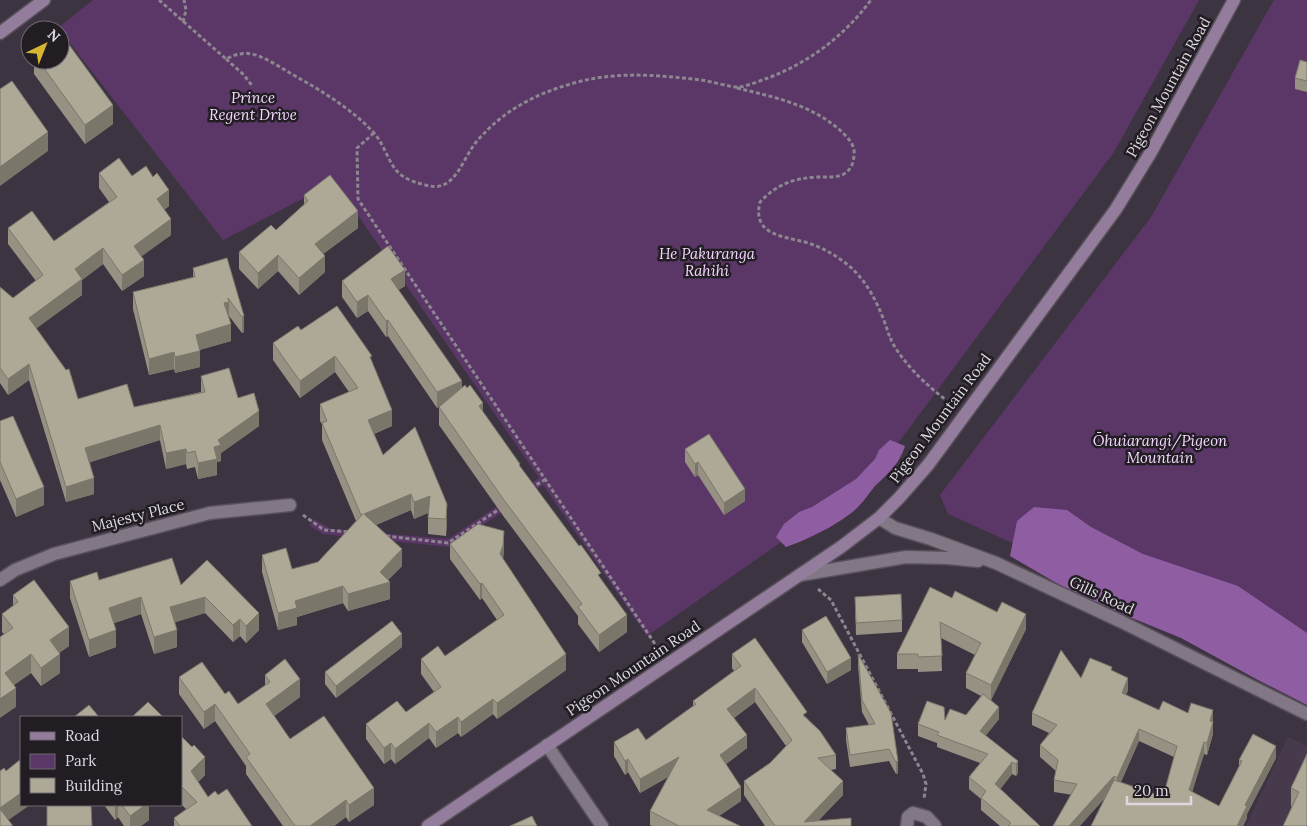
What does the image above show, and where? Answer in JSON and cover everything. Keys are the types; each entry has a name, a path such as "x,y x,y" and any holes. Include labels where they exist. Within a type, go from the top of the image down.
{"main road":[{"path":"0,33 44,0"},
{"name":"Pigeon Mountain Road","path":"428,826 841,547 879,518 900,498 928,465 1116,209 1151,152 1234,0"}],"street":[{"name":"Majesty Place","path":"0,580 16,570 63,551 210,513 290,504"},
{"name":"Gills Road","path":"879,518 895,528 996,563 1122,622 1307,714"},
{"path":"800,575 906,557 948,558 996,563"},
{"path":"547,745 602,826"},
{"path":"907,826 908,818 913,813 927,817 935,826"}],"path":[{"path":"159,0 244,75 253,87"},
{"path":"183,22 186,10 184,0"},
{"path":"737,88 780,73 813,56 851,24 871,0"},
{"path":"226,59 234,54 243,53 260,57 330,97 356,116 374,133 382,143 396,170 408,178 428,186 438,187 447,184 458,171 469,151 488,130 516,106 574,83 603,77 633,74 702,80 719,82 778,98 809,110 835,126 848,138 852,144 854,154 852,165 847,172 836,176 794,180 780,185 760,202 759,218 768,230 777,236 810,243 828,251 849,267 862,281 882,314 895,348 930,387 946,400"},
{"path":"374,133 357,148 358,199 655,644"},
{"path":"529,489 546,478"},
{"path":"290,504 324,530 352,533"},
{"path":"380,536 448,542 505,505"},
{"path":"800,575 831,600 923,774 926,784 922,815"}],"shaded area":[{"path":"890,440 905,446 900,458 889,473 851,513 824,530 786,547 776,537 784,524 799,512 812,507 856,479 875,459 879,450"},
{"path":"1034,507 1067,510 1091,527 1143,554 1238,586 1307,633 1307,705 1181,638 1065,588 1010,556 1017,521"},
{"path":"1288,737 1307,746 1307,826 1246,826"}],"green space":[{"name":"He Pakuranga Rahihi","path":"93,0 1199,0 1114,152 893,450 847,496 647,636 543,485 450,547 323,534 310,526 313,519 332,529 448,539 539,478 335,182 223,240 70,43 70,20 68,20"},
{"name":"Ōhuiarangi/Pigeon Mountain","path":"1274,0 1307,0 1307,676 948,514 940,495 1151,217"}],"building":[{"path":"70,46 113,105 85,125 45,70 70,70"},
{"path":"1300,60 1307,62 1307,81 1295,78"},
{"path":"12,81 48,132 0,167 0,89"},
{"path":"119,158 132,176 146,166 153,177 157,173 169,190 157,199 171,219 134,246 144,260 122,275 103,248 75,269 82,279 29,318 66,370 69,369 78,399 127,384 134,407 205,392 201,376 229,368 238,398 254,393 259,411 218,440 221,445 214,447 217,459 198,463 195,451 187,453 186,449 166,453 160,425 85,448 94,478 66,487 29,364 8,379 0,368 0,287 13,298 43,275 8,228 32,211 54,241 117,197 99,173"},
{"path":"330,175 358,211 315,244 325,256 299,278 278,255 258,273 239,252 271,225 276,230 308,201 304,195"},
{"path":"388,246 405,270 391,279 462,381 437,392 388,320 386,321 368,295 357,302 342,281"},
{"path":"227,258 244,316 242,317 228,298 229,302 224,303 231,324 196,335 200,351 175,357 174,352 149,359 133,292 195,277 193,268"},
{"path":"337,306 372,356 370,357 392,410 368,420 383,455 415,427 447,504 446,519 428,518 430,496 414,502 411,494 364,514 402,549 380,572 390,582 348,594 343,586 295,601 297,608 278,613 262,555 286,548 292,569 318,562 363,514 361,515 322,423 327,421 320,404 358,388 335,356 300,381 273,343 298,326 301,330"},
{"path":"465,385 467,388 470,385 483,403 479,406 519,465 579,546 581,545 601,573 598,575 627,615 599,635 578,607 582,604 504,500 439,407"},
{"path":"13,416 44,487 16,499 0,462 0,421"},
{"path":"709,434 745,489 724,503 698,462 695,464 685,449"},
{"path":"478,524 504,531 500,554 566,654 497,703 493,699 461,722 458,717 436,732 429,723 395,749 391,743 384,748 366,724 397,701 406,712 441,687 421,659 438,646 445,656 504,615 482,583 480,584 450,544"},
{"path":"172,558 181,585 207,560 259,613 246,626 240,619 233,625 205,597 170,607 177,630 154,637 141,597 109,608 116,630 89,640 70,581 97,572 99,580"},
{"path":"34,580 69,627 50,640 60,654 41,668 31,654 5,673 16,688 0,699 0,637 13,628 2,614 18,602 13,595"},
{"path":"930,587 952,598 955,591 997,612 1002,602 1026,614 991,685 966,673 981,643 940,622 942,656 918,657 918,654 897,654"},
{"path":"901,594 902,620 856,623 855,597"},
{"path":"826,616 851,658 827,672 802,630"},
{"path":"392,621 402,634 336,686 325,672"},
{"path":"755,638 807,712 803,715 820,731 836,755 818,758 843,781 804,822 851,818 851,826 775,826 744,781 770,763 792,740 755,688 727,709 747,735 720,755 741,787 707,810 740,826 679,826 650,811 679,757 640,779 628,759 625,761 614,742 638,728 646,740 696,704 693,701 741,666 732,654"},
{"path":"1061,650 1081,678 1090,658 1112,667 1111,670 1128,678 1122,693 1159,710 1163,701 1188,713 1191,703 1213,710 1210,721 1213,722 1207,743 1204,742 1189,790 1219,806 1242,761 1239,760 1253,734 1276,746 1245,805 1247,806 1237,826 1091,826 1114,780 1163,797 1177,746 1139,729 1117,778 1114,776 1069,826 1053,826 1077,784 1054,780 1058,760 1040,745 1057,725 1032,713"},
{"path":"858,654 891,713 898,761 896,762 889,749 850,755 846,728 875,724 862,700"},
{"path":"285,659 300,679 266,704 290,739 324,716 374,788 349,805 346,800 310,826 295,826 246,757 250,754 215,704 204,712 179,677 202,662 225,694 229,691 238,704 270,682 265,675"},
{"path":"983,694 999,707 980,731 1018,761 1016,764 1012,762 995,784 1040,826 1008,826 1011,823 981,798 986,791 969,777 988,754 937,735 939,732 918,724 927,701 944,707 945,720 950,709 966,715"},
{"path":"148,702 162,716 133,716"},
{"path":"89,705 98,716 75,716"},
{"path":"182,737 192,747 194,745 205,757 191,771 208,797 215,791 218,795 227,789 252,826 180,826 174,818 197,802 182,787"},
{"path":"1307,754 1307,826 1283,826 1299,792 1291,788"},
{"path":"20,760 20,794 0,808 0,771 4,768 6,771"},
{"path":"47,806 91,806 92,826 47,826"},
{"path":"123,806 144,806 130,816"},
{"path":"0,809 13,826 0,826"},
{"path":"532,816 537,826 510,826"}],"park label":[{"name":"Prince Regent Drive","path":"253,106"}]}
